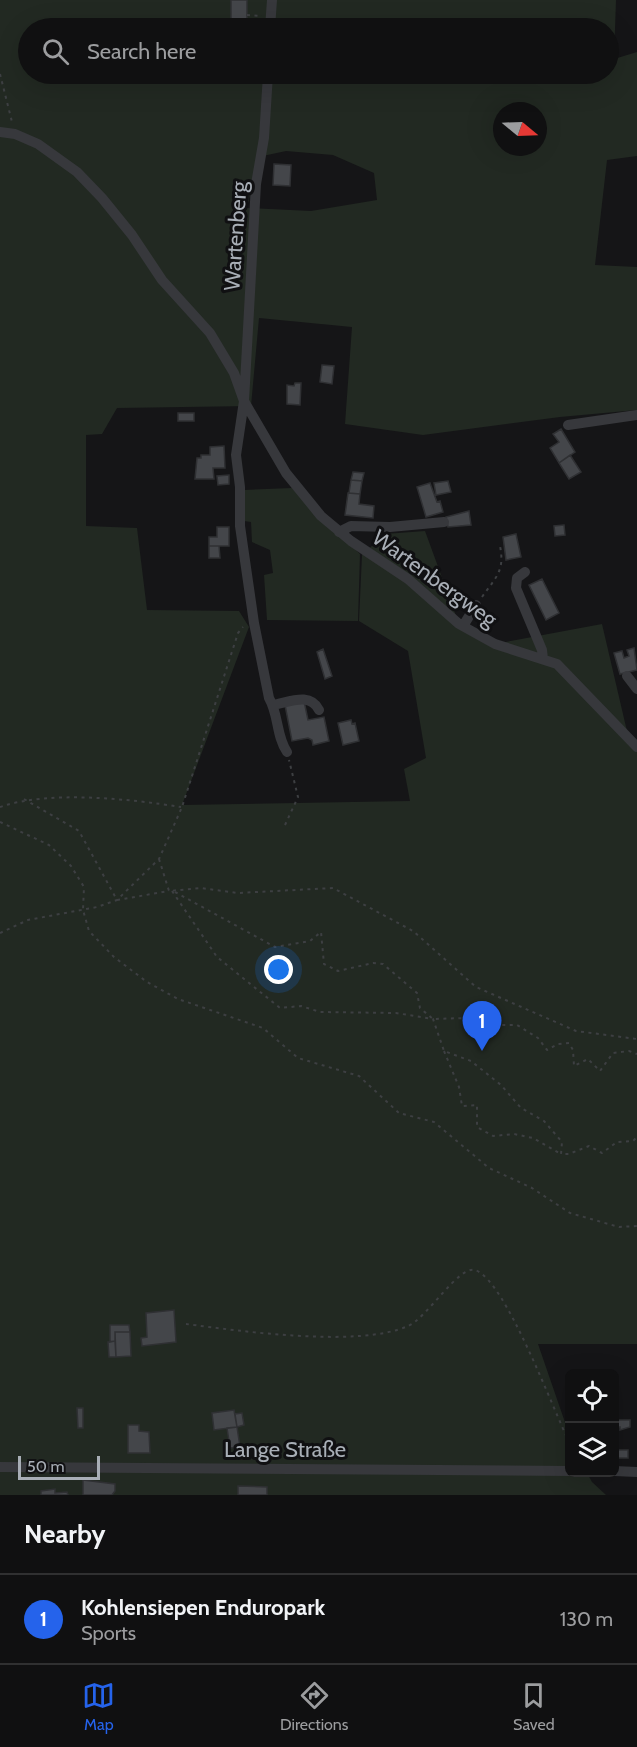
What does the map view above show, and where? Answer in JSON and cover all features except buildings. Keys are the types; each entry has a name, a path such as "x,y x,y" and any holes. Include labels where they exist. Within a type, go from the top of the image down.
{"street":[{"path":"271,16 272,0"},
{"name":"Wartenberg","path":"244,401 256,184 264,138 267,84"},
{"name":"Wartenbergweg","path":"0,132 15,134 38,144 78,172 102,198 132,235 162,280 210,333 234,373 244,401 286,473 308,502 339,532 408,579 463,626 495,644 557,664 637,747"},
{"name":"Wartenbergweg","path":"244,401 236,455 240,487 240,526 254,623 269,699 273,705 282,743 287,752"},
{"path":"568,425 637,415"},
{"path":"339,532 351,526 444,522"},
{"path":"525,572 517,578 516,588 543,659"},
{"path":"463,626 476,606"},
{"path":"627,676 637,689"},
{"path":"273,705 309,698 315,702 319,710"},
{"name":"Lange Straße","path":"0,1467 565,1471"},
{"path":"619,1471 637,1472"}],"path":[{"path":"247,15 271,16"},
{"path":"0,74 15,134"},
{"path":"483,596 501,570 503,563 500,546"},
{"path":"117,900 159,859 183,807 238,633 246,625 254,623"},
{"path":"285,825 298,797 287,752"},
{"path":"0,807 24,799 128,799 183,807"},
{"path":"24,799 79,831 117,900"},
{"path":"0,822 49,845 71,866 84,887 82,910 89,931 114,957 147,982 178,999 263,1028 298,1058 359,1076 399,1113 434,1122 489,1168 532,1188 570,1213 619,1227 637,1226"},
{"path":"159,859 171,891 217,957 280,1008 301,1006 320,1012 396,1014 433,1019 484,1020 496,1025 517,1025 538,1038 547,1050 558,1044 569,1043 573,1050 574,1066 588,1059 600,1071 613,1053 629,1051 637,1054"},
{"path":"0,933 28,920 82,910 117,900 171,891 201,888 238,893 333,888 413,931 476,987 576,1031 637,1039"},
{"path":"171,891 275,947 310,941 321,932 324,964 338,971 373,963 383,964 417,993 420,1008 433,1019 459,1087 462,1106 477,1105 477,1127 493,1136 514,1134 533,1138 561,1154 569,1154 589,1146 602,1153 617,1142 633,1141 637,1137"},
{"path":"444,1051 471,1061 501,1085 521,1108 544,1121 562,1142 561,1154"},
{"path":"186,1324 218,1329 330,1336 386,1333 418,1320 459,1274 471,1269 476,1270 495,1289 513,1319 565,1433"}],"shaded area":[{"path":"0,0 616,0 615,18 18,18 18,84 619,84 619,57 637,52 637,156 607,160 595,265 637,267 637,410 560,417 423,435 345,424 352,327 259,318 251,406 117,408 102,434 86,435 86,526 137,528 147,610 239,611 249,627 182,805 410,801 404,769 426,758 408,651 359,621 362,555 385,534 425,531 459,624 495,644 602,624 626,727 630,740 637,747 637,1344 538,1344 565,1422 565,1477 589,1477 606,1495 0,1495","holes":["286,151 333,155 374,173 377,200 311,211 247,208 258,157"]},
{"path":"292,488 360,554 358,621 267,620 264,575 273,573 270,550 252,542 251,522 244,521 244,490"}],"place":[{"name":"Kohlensiepen Enduropark","path":"482,1051"}]}
